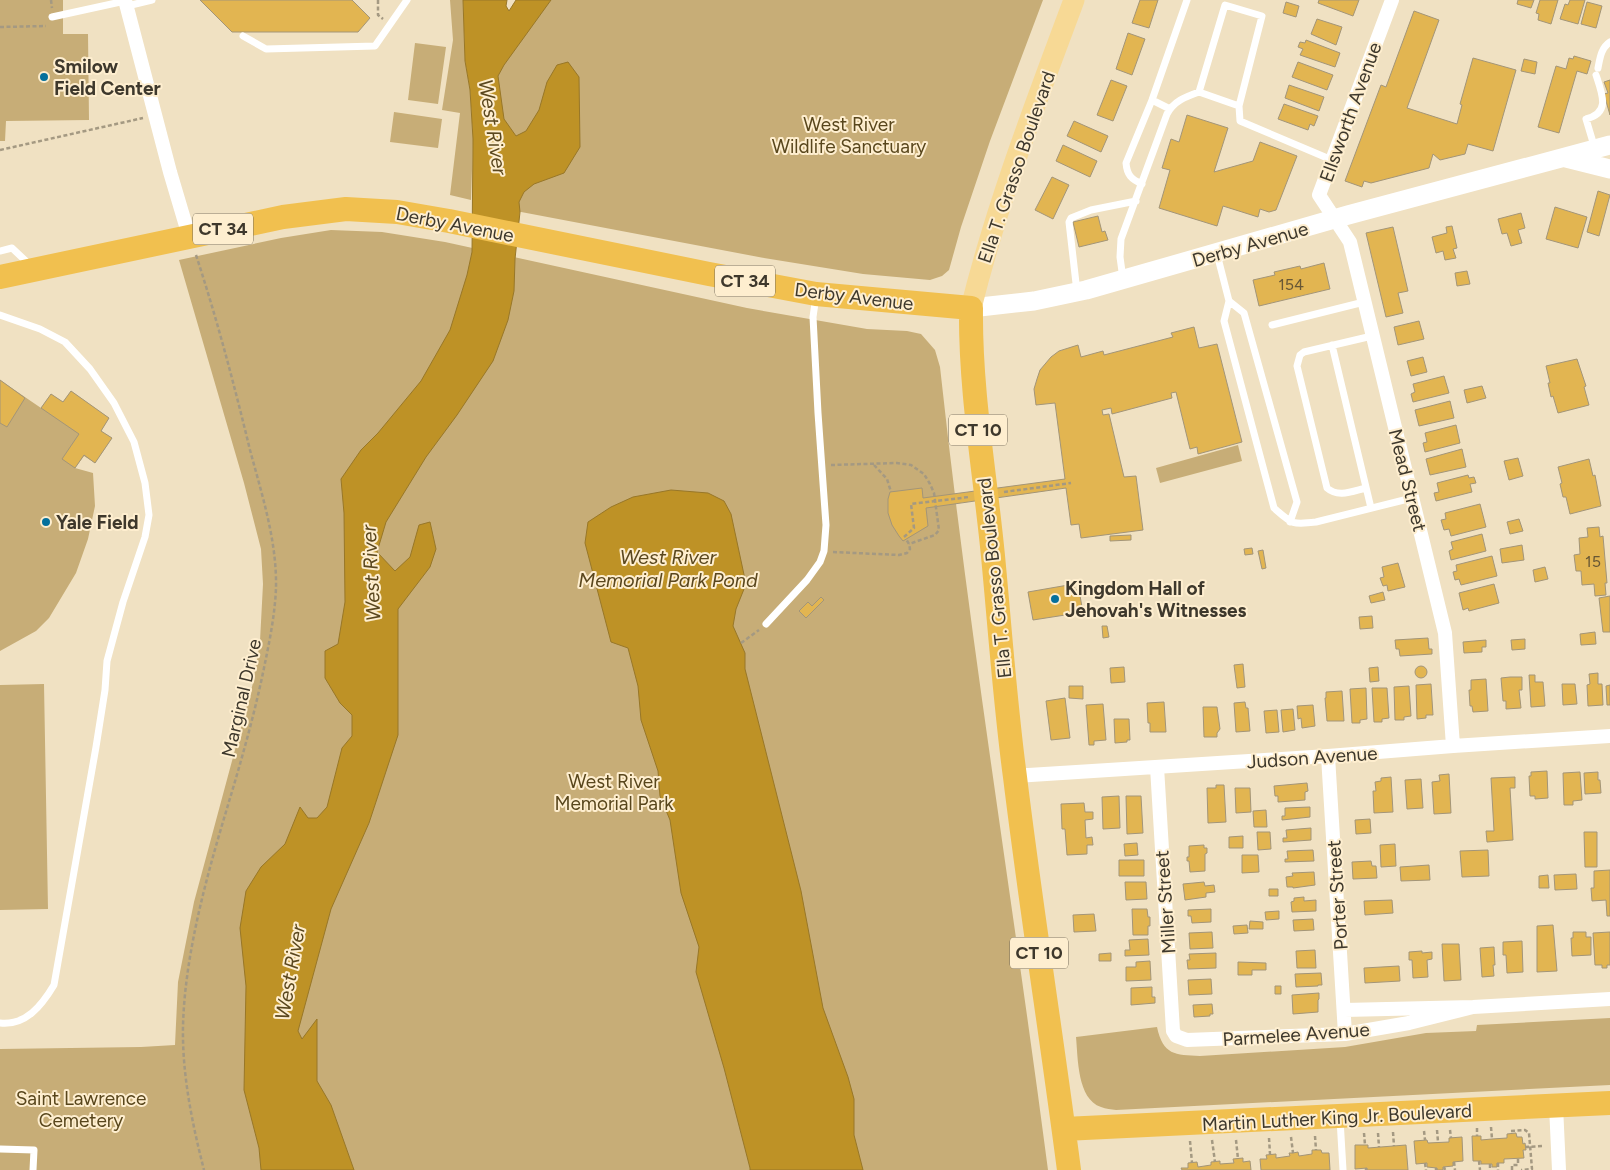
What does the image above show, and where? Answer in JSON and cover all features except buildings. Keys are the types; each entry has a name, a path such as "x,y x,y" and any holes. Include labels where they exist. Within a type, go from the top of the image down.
{"highway":[{"name":"Derby Avenue","path":"0,277 283,217 346,209 396,212 449,220 520,236 816,294 971,308"},
{"name":"Ella T. Grasso Boulevard","path":"971,308 971,347 977,420 993,552 1014,776 1069,1170"},
{"name":"Martin Luther King Jr. Boulevard","path":"1064,1129 1610,1103"}],"main road":[{"name":"Ella T. Grasso Boulevard","path":"971,308 1014,160 1074,0"},
{"name":"Derby Avenue","path":"971,308 1034,302 1077,292 1603,147"},
{"path":"1564,158 1610,169"}],"street":[{"name":"Ellsworth Avenue","path":"1336,220 1319,196 1392,0"},
{"path":"126,2 170,172 189,236"},
{"name":"Mead Street","path":"1336,220 1350,242 1445,633 1454,746"},
{"name":"Judson Avenue","path":"1014,776 1157,768 1610,736"},
{"name":"Porter Street","path":"1328,756 1345,1034"},
{"name":"Miller Street","path":"1157,768 1173,1031 1176,1036"},
{"name":"Parmelee Avenue","path":"1344,1010 1474,1007 1610,999"},
{"name":"Parmelee Avenue","path":"1176,1036 1187,1040 1345,1034 1409,1023 1474,1007"},
{"path":"1556,1106 1559,1170"}],"lane":[{"path":"52,17 126,2 152,0"},
{"path":"243,36 266,49 375,46 407,0"},
{"path":"1142,184 1131,179 1126,172 1126,163 1152,100 1187,0"},
{"path":"1198,92 1225,5 1262,16 1239,106 1240,121 1332,160"},
{"path":"1603,147 1586,119 1601,114 1604,108 1605,103 1597,72 1603,47 1610,42"},
{"path":"1123,279 1120,257 1121,240 1170,109 1178,100 1198,92 1239,106"},
{"path":"1152,100 1170,109"},
{"path":"1077,292 1069,222 1071,218 1091,210 1136,201"},
{"path":"0,251 12,248 34,269"},
{"path":"1217,253 1229,302 1224,321 1274,508 1290,522 1302,524 1412,498"},
{"path":"766,624 807,580 820,562 824,551 826,525 814,317 816,294"},
{"path":"1229,302 1244,312 1292,483 1297,502 1290,522"},
{"path":"1272,325 1364,302"},
{"path":"0,315 40,329 65,342 90,369 114,403 134,442 145,483 149,515 145,538 122,602 107,662 105,690 96,747 54,985 48,996 36,1010 24,1019 0,1023"},
{"path":"1366,488 1339,494 1332,492 1328,488 1297,366 1300,355 1304,352 1372,336"},
{"path":"1332,345 1371,508"},
{"path":"1340,1117 1343,1170"},
{"path":"0,1149 34,1150 33,1170"}],"path":[{"path":"0,27 52,26 52,0"},
{"path":"378,0 378,16 390,23"},
{"path":"0,150 155,116"},
{"name":"Marginal Drive","path":"189,236 217,321 235,387 266,513 276,565 276,591 261,682 249,735 209,874 194,936 185,994 183,1025 188,1092 204,1170"},
{"path":"822,465 896,463 911,465 924,474 934,493 939,530 935,535 909,544"},
{"path":"873,464 887,479 892,492"},
{"path":"824,551 907,553 910,549 905,538 914,528 911,504"},
{"path":"741,643 766,624"},
{"path":"1511,1125 1512,1132 1528,1131 1529,1133 1532,1169 1521,1170 1521,1168 1518,1168 1518,1158"},
{"path":"1477,1126 1478,1136"},
{"path":"1491,1126 1492,1139"},
{"path":"1450,1128 1451,1138"},
{"path":"1437,1129 1438,1142"},
{"path":"1424,1130 1425,1140"},
{"path":"1378,1131 1379,1147"},
{"path":"1393,1131 1394,1146"},
{"path":"1364,1132 1365,1144"},
{"path":"1314,1134 1316,1150"},
{"path":"1291,1136 1293,1153"},
{"path":"1268,1137 1270,1154"},
{"path":"1236,1138 1238,1158"},
{"path":"1212,1140 1215,1162"},
{"path":"1190,1141 1192,1163"},
{"path":"1525,1147 1544,1146"},
{"path":"1479,1161 1480,1170"},
{"path":"1454,1162 1455,1170"},
{"path":"1425,1163 1426,1170"},
{"path":"1498,1163 1498,1170"},
{"path":"1490,1164 1490,1170"},
{"path":"1512,1170 1512,1165 1518,1164"}],"green space":[{"name":"Smilow Field Center","path":"0,0 63,0 63,34 88,34 89,120 6,121 5,141 0,141"},
{"path":"450,0 463,0 465,61 470,90 473,139 471,200 450,195 460,113 442,110 453,40"},
{"name":"West River Wildlife Sanctuary","path":"529,0 1043,0 990,141 961,227 949,270 942,276 930,280 863,274 764,258 500,208 495,41"},
{"path":"415,43 446,47 438,104 408,100"},
{"path":"394,112 442,119 438,148 390,142"},
{"name":"West River Memorial Park","path":"331,230 382,232 445,242 747,308 867,329 907,331 921,334 935,350 940,367 964,568 1048,1170 0,1170 0,1049 175,1045 178,982 194,902 253,683 260,641 263,584 261,549 244,483 179,260 281,238"},
{"name":"Yale Field","path":"0,380 41,408 51,394 63,402 71,391 109,418 101,431 112,438 95,463 84,456 75,468 93,473 95,506 88,539 76,573 49,618 36,631 0,651"},
{"path":"1238,445 1242,461 1160,483 1156,468"},
{"path":"44,684 48,909 0,910 0,685"},
{"path":"1610,1018 1610,1085 1116,1110 1101,1107 1093,1103 1087,1096 1080,1077 1076,1037 1157,1027 1163,1043 1171,1052 1200,1056 1345,1047 1426,1033 1476,1031 1477,1025"}],"water":[{"name":"West River","path":"463,0 507,0 506,6 509,11 516,0 551,0 498,76 504,119 516,136 526,131 539,110 547,82 557,65 568,62 579,77 580,147 564,173 534,184 524,192 519,202 520,212 514,291 508,320 493,361 426,457 386,522 377,552 395,571 410,557 419,525 430,522 436,549 430,567 398,609 398,735 369,823 331,909 298,1031 302,1039 317,1019 317,1081 331,1105 354,1170 261,1170 259,1148 244,1090 246,986 240,928 246,891 261,867 285,844 300,807 308,818 317,818 327,807 342,748 352,736 352,715 340,703 325,678 325,651 338,644 345,602 344,513 341,479 361,450 378,433 421,381 450,330 467,275 472,252 473,139 470,90 465,61"},
{"name":"West River Memorial Park Pond","path":"671,490 708,493 724,501 731,514 746,584 736,609 733,626 745,653 745,669 801,891 823,1008 854,1099 854,1135 863,1170 750,1170 724,1068 696,972 699,947 681,893 670,820 660,796 658,771 641,720 638,686 628,648 611,642 585,543 588,522 611,507 633,497"}],"place":[{"name":"Smilow Field Center","path":"44,77"},
{"name":"Yale Field","path":"46,522"},
{"name":"Kingdom Hall of Jehovah's Witnesses","path":"1055,599"}],"park label":[{"name":"Saint Lawrence Cemetery","path":"81,1109"}]}
